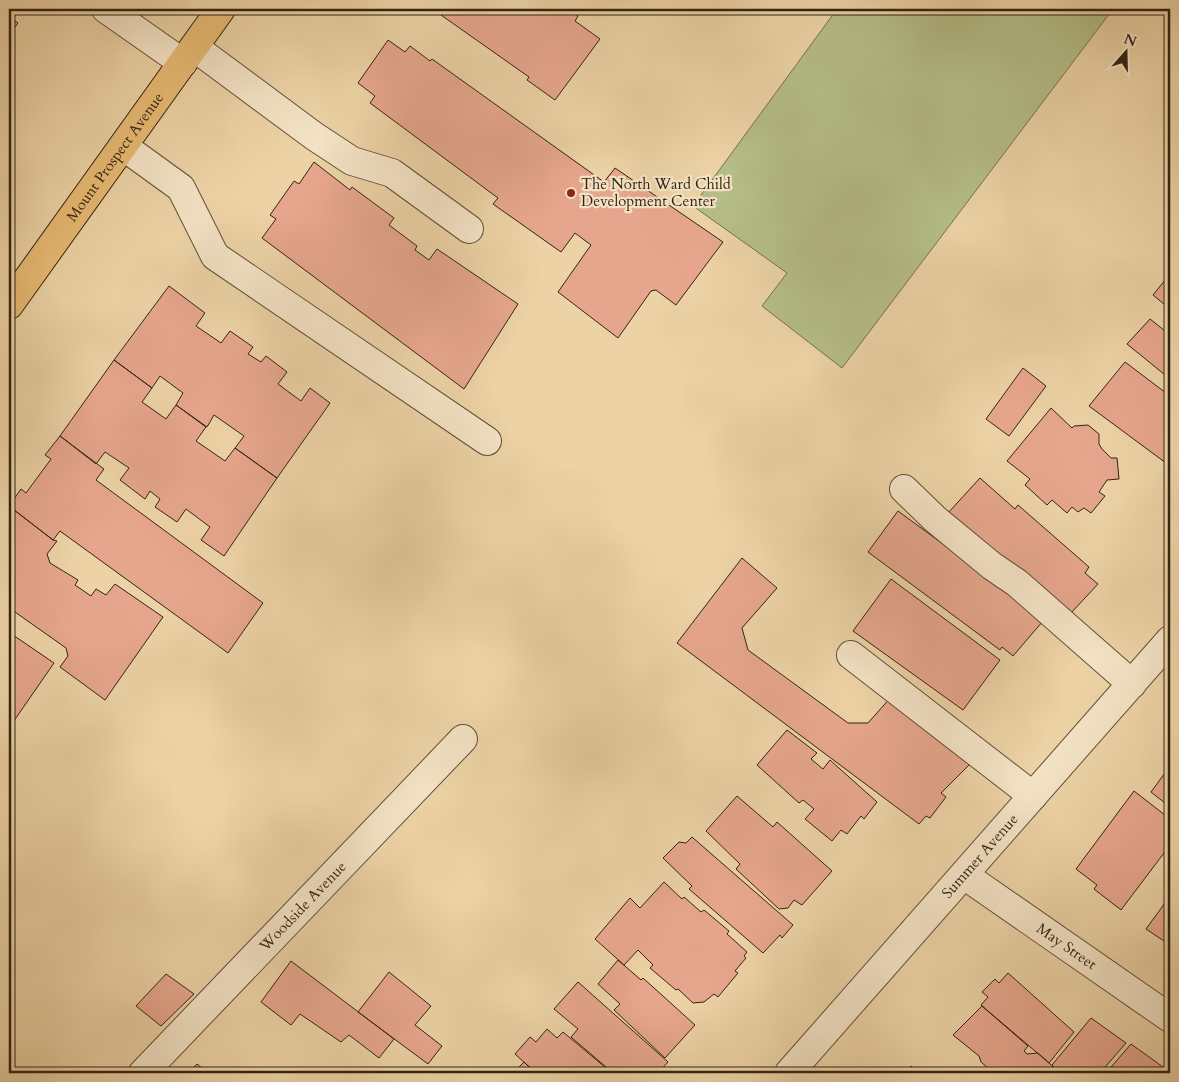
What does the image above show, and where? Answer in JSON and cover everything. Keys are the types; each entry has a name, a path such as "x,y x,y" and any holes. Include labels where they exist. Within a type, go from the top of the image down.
{"main road":[{"name":"Mount Prospect Avenue","path":"9,304 222,9"}],"street":[{"path":"106,9 188,55 352,161 392,174 469,229"},
{"path":"123,146 181,188 215,256 487,441"},
{"path":"904,489 935,519 992,566 1017,583 1132,684"},
{"name":"Summer Avenue","path":"789,1073 1170,640"},
{"path":"852,655 1033,796"},
{"name":"Woodside Avenue","path":"143,1073 463,739"},
{"name":"May Street","path":"964,875 1170,1018"}],"green space":[{"path":"837,9 1113,9 842,368 762,306 787,273 693,206"}],"building":[{"path":"442,9 567,9 578,16 575,21 600,39 555,100 527,80 529,77 441,15 444,10"},
{"path":"9,17 18,23 9,35"},
{"name":"The North Ward Child Development Center","path":"388,40 405,52 410,46 430,61 432,59 604,182 615,168 723,242 676,305 656,290 651,291 618,338 558,292 591,245 575,233 561,252 493,204 498,198 370,103 375,96 358,83"},
{"path":"314,162 350,190 352,187 394,218 389,225 417,246 415,250 429,260 437,249 518,304 464,389 262,238 276,219 270,215 294,181 299,184"},
{"path":"1170,274 1170,309 1153,295"},
{"path":"169,286 205,313 196,326 221,343 230,331 253,347 248,354 261,362 266,356 287,372 278,384 301,401 310,388 330,403 277,478 235,448 244,436 214,415 207,427 176,405 183,393 160,376 152,388 114,360"},
{"path":"1150,319 1170,335 1170,379 1127,344"},
{"path":"114,360 152,388 142,402 166,419 176,405 206,427 196,441 225,461 235,448 277,478 224,556 201,540 210,527 186,509 177,522 155,507 160,499 150,491 145,499 120,480 129,468 105,452 96,464 60,436"},
{"path":"1125,362 1170,396 1170,466 1089,406"},
{"path":"1023,368 1046,386 1009,436 986,419"},
{"path":"1051,408 1072,428 1074,426 1088,425 1099,434 1099,444 1102,449 1111,458 1117,458 1119,479 1107,480 1099,492 1105,496 1091,513 1084,508 1078,512 1072,507 1067,513 1052,500 1047,505 1025,485 1030,479 1007,461"},
{"path":"60,436 104,469 96,480 263,603 228,653 60,531 53,540 9,506 21,489 26,493 51,459 45,455"},
{"path":"980,478 1015,509 1018,505 1089,567 1085,573 1098,584 1071,613 948,513"},
{"path":"9,506 53,540 57,541 47,554 50,563 78,580 75,585 91,596 96,589 106,595 115,584 163,617 105,700 60,667 68,656 66,648 15,612 9,611"},
{"path":"898,511 1034,611 1043,621 1013,656 1002,647 1000,650 868,552"},
{"path":"742,558 777,588 742,628 748,650 848,723 868,723 892,696 975,759 941,793 946,797 930,818 926,816 919,824 677,643"},
{"path":"891,579 1000,660 963,710 853,631"},
{"path":"10,633 54,663 9,728 9,635"},
{"path":"787,730 817,753 811,759 823,769 830,760 877,802 864,819 861,816 847,834 841,830 832,841 805,819 814,809 803,800 799,803 757,765"},
{"path":"1170,766 1170,807 1151,792"},
{"path":"1134,791 1170,819 1170,845 1121,910 1094,889 1097,885 1076,869"},
{"path":"737,796 773,827 777,822 832,871 802,905 794,900 788,908 779,909 736,869 740,864 706,831"},
{"path":"692,837 793,925 782,938 780,935 763,953 689,889 692,886 663,858 679,842 686,843"},
{"path":"664,882 682,899 684,897 701,912 704,910 729,931 727,934 747,952 744,956 746,958 735,971 738,973 718,997 714,994 704,1002 693,1003 650,968 653,965 638,950 624,965 595,939 630,898 640,908"},
{"path":"1170,896 1170,945 1146,929"},
{"path":"618,960 641,980 643,978 695,1025 665,1058 614,1010 620,1004 598,984"},
{"path":"291,961 394,1039 379,1058 349,1035 341,1042 300,1014 291,1025 261,1002"},
{"path":"389,972 431,1006 415,1025 442,1046 428,1064 358,1012"},
{"path":"1008,973 1074,1032 1049,1063 981,1005 988,997 982,992 995,979 999,983"},
{"path":"166,974 194,994 161,1026 136,1006"},
{"path":"578,982 668,1062 658,1073 613,1073 571,1037 578,1029 554,1009"},
{"path":"982,1006 1028,1046 1024,1051 1027,1054 1038,1053 1060,1073 998,1073 989,1069 981,1062 979,1056 953,1035"},
{"path":"1091,1018 1126,1043 1100,1073 1060,1073 1052,1065"},
{"path":"547,1029 557,1038 563,1032 612,1073 536,1073 515,1054 530,1037 536,1042"},
{"path":"1131,1044 1170,1072 1170,1073 1106,1073"},
{"path":"524,1062 536,1073 513,1073"},
{"path":"197,1064 208,1073 188,1073"},
{"path":"911,1066 919,1073 906,1073"}],"place":[{"name":"The North Ward Child Development Center","path":"571,193"}]}
